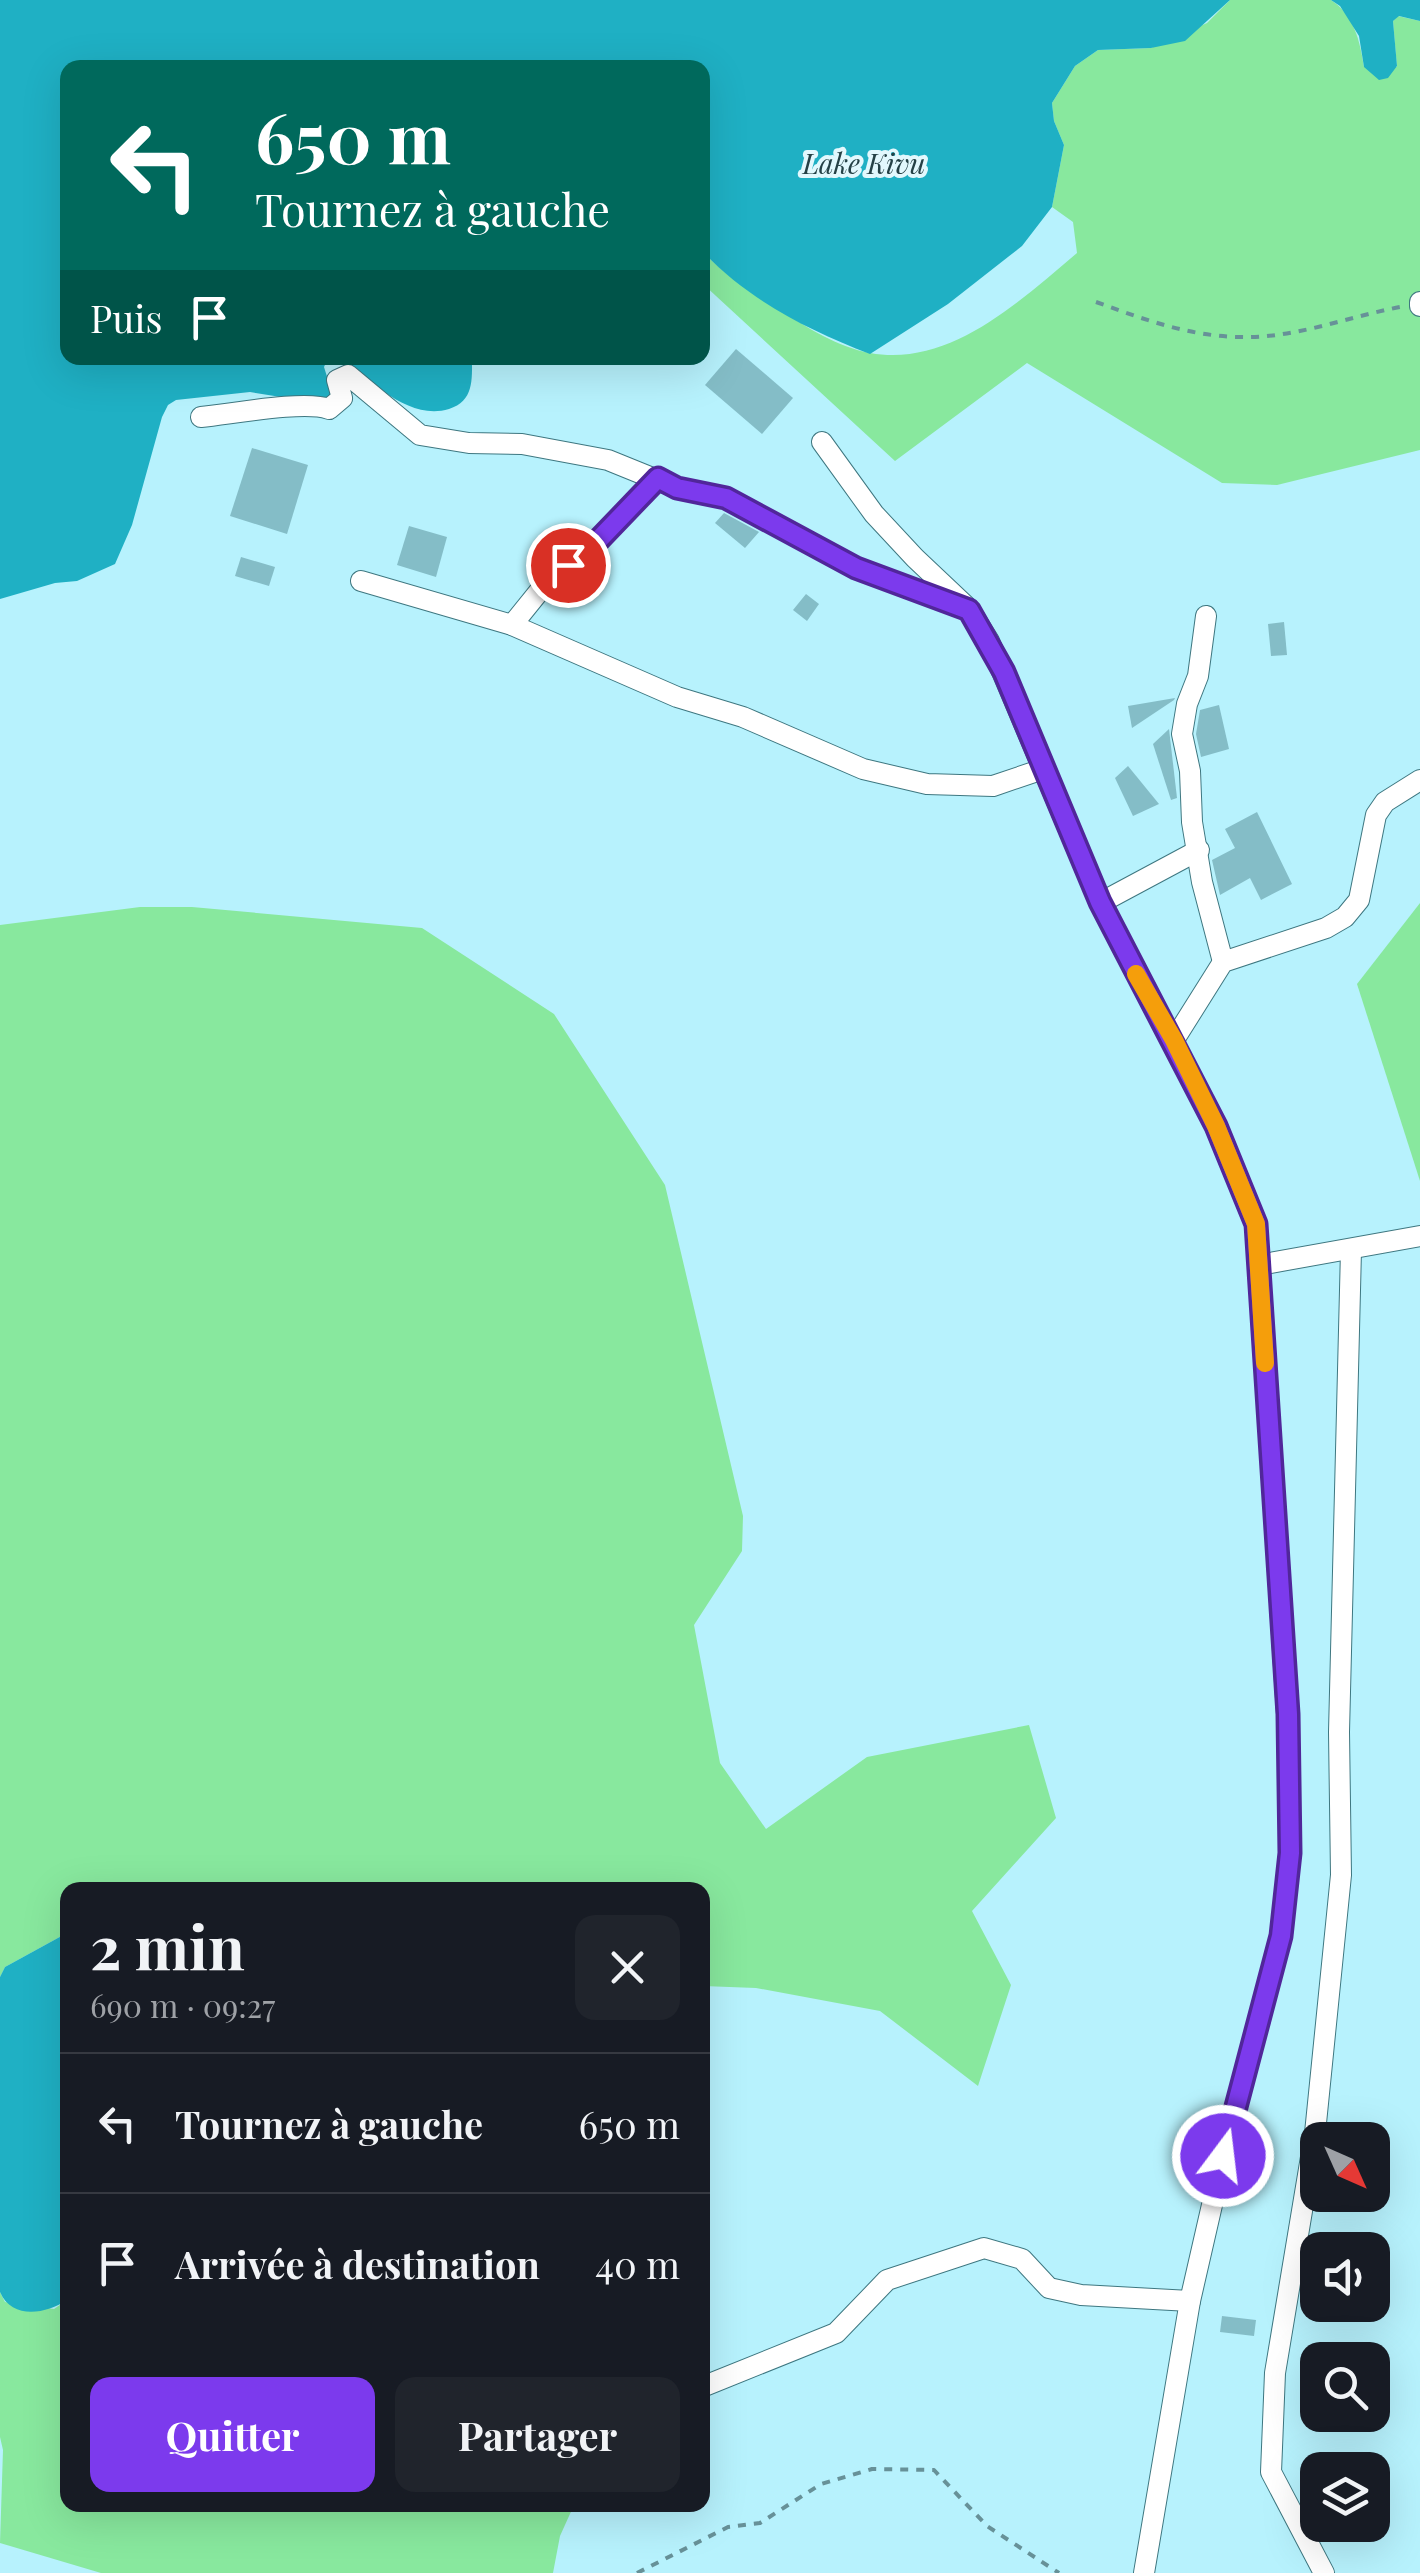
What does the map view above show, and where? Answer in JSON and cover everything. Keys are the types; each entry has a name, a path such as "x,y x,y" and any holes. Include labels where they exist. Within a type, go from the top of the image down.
{"street":[{"path":"201,417 294,407 329,409 342,398 337,380 348,375 420,436 469,443 522,444 608,460 677,488 726,498 856,568 969,610"},
{"path":"822,442 874,514 969,610 996,656 1100,902 1216,1126 1256,1224 1288,1714 1290,1853 1281,1936 1223,2156 1190,2301 1144,2573"},
{"path":"512,626 550,578 587,552 658,478"},
{"path":"361,581 512,626 677,697 743,717 863,769 927,784 993,786 1043,769"},
{"path":"1206,616 1198,676 1187,704 1182,734 1202,882 1223,962"},
{"path":"1174,1040 1223,962 1326,928 1345,917 1359,900 1376,816 1394,795 1420,780"},
{"path":"1100,902 1199,850"},
{"path":"1259,1265 1420,1236"},
{"path":"1324,2573 1271,2472 1275,2373 1315,2133 1340,1875 1339,1732 1351,1250"},
{"path":"710,2383 836,2334 887,2280 984,2248 1022,2259 1048,2288 1081,2295 1190,2301"}],"path":[{"path":"1096,302 1159,325 1240,338 1303,330 1420,304"},
{"path":"638,2573 728,2527 760,2523 821,2484 872,2469 934,2470 987,2526 1060,2573"}],"green space":[{"path":"1230,0 1331,0 1350,21 1364,67 1397,67 1393,21 1398,16 1420,21 1420,450 1277,485 1222,483 1027,363 895,461 710,290 710,258 729,276 801,323 858,350 900,355 956,340 1008,309 1077,253 1073,222 1052,207 1064,145 1054,121 1052,103 1075,66 1098,50 1151,48 1207,23"},
{"path":"1420,903 1420,1181 1357,984"},
{"path":"140,907 192,907 422,928 554,1014 665,1185 743,1516 742,1551 694,1625 720,1763 766,1829 867,1757 1029,1725 1056,1818 972,1911 1011,1985 978,2086 880,2011 756,1988 710,1986 710,1882 60,1882 60,1937 5,1967 0,1977 0,925"},
{"path":"0,2292 5,2302 54,2309 60,2305 60,2512 571,2512 560,2536 553,2573 101,2573 0,2543"}],"water":[{"name":"Lake Kivu","path":"0,0 1230,0 1185,41 1151,48 1098,50 1075,66 1052,103 1054,121 1064,145 1052,207 1022,246 948,304 870,354 781,312 740,285 710,259 710,60 60,60 60,365 325,365 334,399 306,401 250,392 176,400 162,417 132,525 115,564 77,581 55,583 0,599"},
{"path":"1331,0 1420,0 1420,21 1399,16 1393,21 1397,66 1388,78 1379,80 1364,67 1359,36 1340,6"},
{"path":"349,365 472,365 467,395 449,409 419,409 391,396"},
{"path":"60,1937 60,2304 30,2312 13,2307 0,2292 0,1977 5,1967"}],"building":[{"path":"736,349 793,398 762,434 705,385"},
{"path":"252,448 308,465 287,534 230,516"},
{"path":"724,513 759,532 745,548 715,523"},
{"path":"409,526 447,537 436,577 397,565"},
{"path":"241,557 275,567 269,586 235,576"},
{"path":"806,594 819,604 807,621 793,610"},
{"path":"1284,622 1287,655 1271,656 1268,624"},
{"path":"1174,700 1132,728 1128,706"},
{"path":"1219,705 1229,749 1201,757 1196,734 1200,710"},
{"path":"1169,729 1177,798 1171,800 1153,744"},
{"path":"1128,766 1159,804 1133,816 1115,778"},
{"path":"1257,812 1292,884 1261,900 1250,878 1220,895 1212,860 1235,848 1225,829"},
{"path":"1222,2316 1256,2320 1254,2336 1220,2332"}],"slow traffic":[{"path":"1136,974 1216,1126 1256,1224 1265,1363"}],"route":[{"path":"568,565 587,552 658,478 677,488 726,498 856,568 969,610 1004,672 1100,902 1216,1126 1256,1224 1288,1714 1290,1853 1281,1936 1223,2156"}]}
